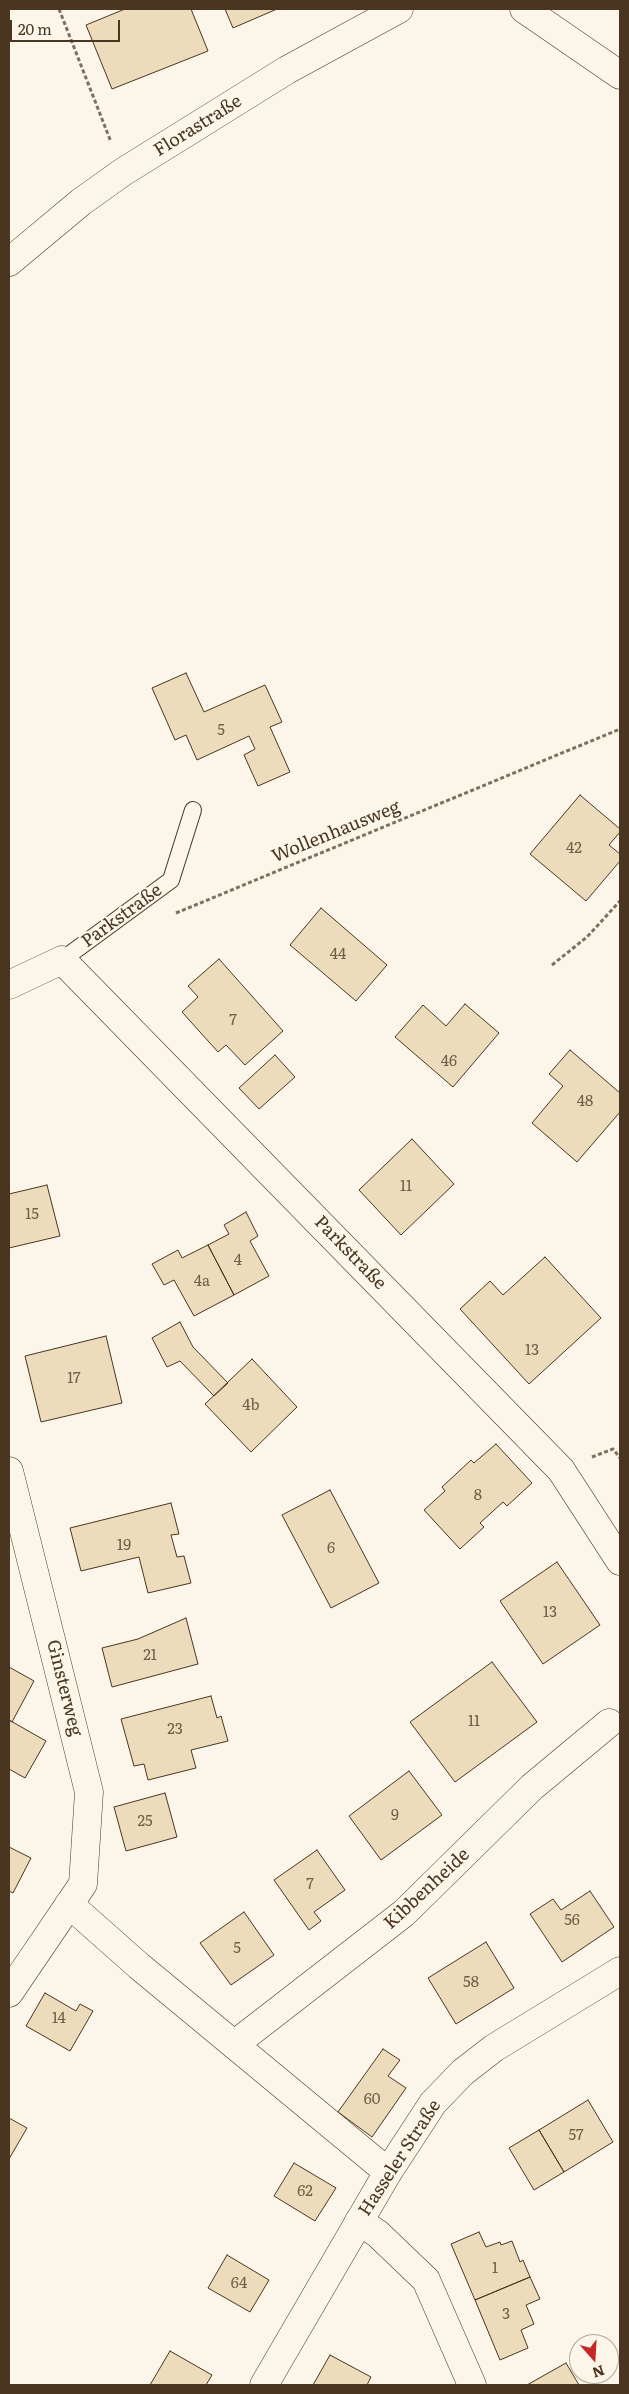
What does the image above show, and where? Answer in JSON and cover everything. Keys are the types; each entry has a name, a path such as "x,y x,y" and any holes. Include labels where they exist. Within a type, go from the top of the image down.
{"street":[{"name":"Florastraße","path":"9,262 81,202 123,172 287,70 400,9"},
{"path":"524,9 620,75"},
{"name":"Parkstraße","path":"9,985 62,960 561,1470 620,1561"},
{"name":"Ginsterweg","path":"9,1471 89,1792 83,1884 9,1993"},
{"name":"Kibbenheide","path":"236,2044 404,1913 532,1787 609,1723"},
{"path":"69,1904 139,1966 236,2044 388,2172"},
{"name":"Hasseler Straße","path":"264,2385 388,2172 433,2103 463,2072 494,2048 620,1971"},
{"path":"359,2221 378,2234 426,2280 472,2385"}],"lane":[{"name":"Parkstraße","path":"62,960 171,880 193,810"}],"path":[{"path":"59,9 123,172"},
{"name":"Wollenhausweg","path":"174,913 620,729"},
{"path":"552,965 586,937 620,901"}],"building":[{"path":"125,9 191,9 208,51 112,89 86,25"},
{"path":"225,9 277,9 233,28"},
{"path":"186,673 204,712 265,685 282,722 270,727 290,772 258,786 244,755 255,749 249,736 197,760 186,735 175,740 152,688"},
{"path":"580,795 620,829 620,832 609,845 620,854 620,861 586,901 530,854"},
{"path":"321,908 387,965 356,1001 290,945"},
{"path":"219,959 283,1031 245,1065 226,1045 218,1052 182,1012 198,997 188,986"},
{"path":"465,1004 499,1033 453,1087 395,1037 423,1005 446,1026"},
{"path":"570,1050 620,1093 620,1112 577,1162 532,1123 563,1086 549,1074"},
{"path":"275,1055 295,1077 259,1109 239,1088"},
{"path":"412,1139 454,1184 401,1235 359,1190"},
{"path":"47,1185 60,1236 9,1248 9,1194"},
{"path":"246,1212 258,1236 250,1241 269,1276 234,1295 208,1245 229,1234 224,1225"},
{"path":"208,1245 234,1295 194,1316 174,1280 164,1285 152,1264 178,1250 182,1258"},
{"path":"545,1257 601,1318 529,1384 460,1309 490,1281 503,1295"},
{"path":"180,1322 193,1347 228,1383 214,1396 180,1361 167,1367 152,1338"},
{"path":"106,1336 122,1403 41,1422 25,1356"},
{"path":"252,1359 297,1407 251,1452 205,1404"},
{"path":"496,1444 532,1483 507,1506 503,1502 480,1523 484,1527 460,1549 424,1510 445,1491 442,1487 471,1460 474,1463"},
{"path":"330,1490 379,1583 331,1608 282,1515"},
{"path":"171,1503 179,1534 171,1535 177,1557 184,1556 191,1583 148,1593 139,1557 81,1571 70,1528"},
{"path":"557,1562 600,1625 543,1664 500,1601"},
{"path":"186,1618 198,1664 112,1687 102,1648 138,1639"},
{"path":"492,1662 537,1722 455,1782 410,1722"},
{"path":"9,1667 34,1681 12,1722 9,1720"},
{"path":"211,1696 217,1718 221,1716 228,1741 191,1750 196,1768 148,1780 144,1764 134,1766 121,1719"},
{"path":"9,1720 46,1741 25,1778 9,1769"},
{"path":"409,1771 442,1815 381,1860 349,1816"},
{"path":"165,1793 177,1837 126,1851 114,1807"},
{"path":"9,1847 31,1858 13,1893 9,1891"},
{"path":"317,1850 345,1890 314,1912 321,1921 309,1930 274,1880"},
{"path":"590,1891 614,1927 562,1962 530,1914 553,1899 561,1910"},
{"path":"244,1912 274,1955 231,1985 200,1943"},
{"path":"486,1942 514,1988 456,2024 428,1978"},
{"path":"45,1993 76,2011 80,2004 93,2011 70,2051 26,2026"},
{"path":"383,2049 400,2060 388,2076 406,2088 372,2137 338,2112"},
{"path":"588,2100 613,2142 564,2172 539,2130"},
{"path":"9,2118 27,2128 9,2159"},
{"path":"539,2130 564,2172 534,2190 509,2148"},
{"path":"294,2163 336,2188 315,2221 274,2196"},
{"path":"479,2232 486,2247 500,2242 501,2245 512,2241 520,2262 523,2260 530,2277 475,2300 451,2244"},
{"path":"227,2255 269,2280 250,2312 208,2288"},
{"path":"530,2277 540,2299 526,2305 534,2324 521,2330 528,2348 500,2360 475,2300"},
{"path":"170,2351 212,2375 206,2385 150,2385"},
{"path":"330,2355 371,2377 367,2385 313,2385"},
{"path":"566,2363 569,2368 569,2384 579,2385 527,2385"}]}
